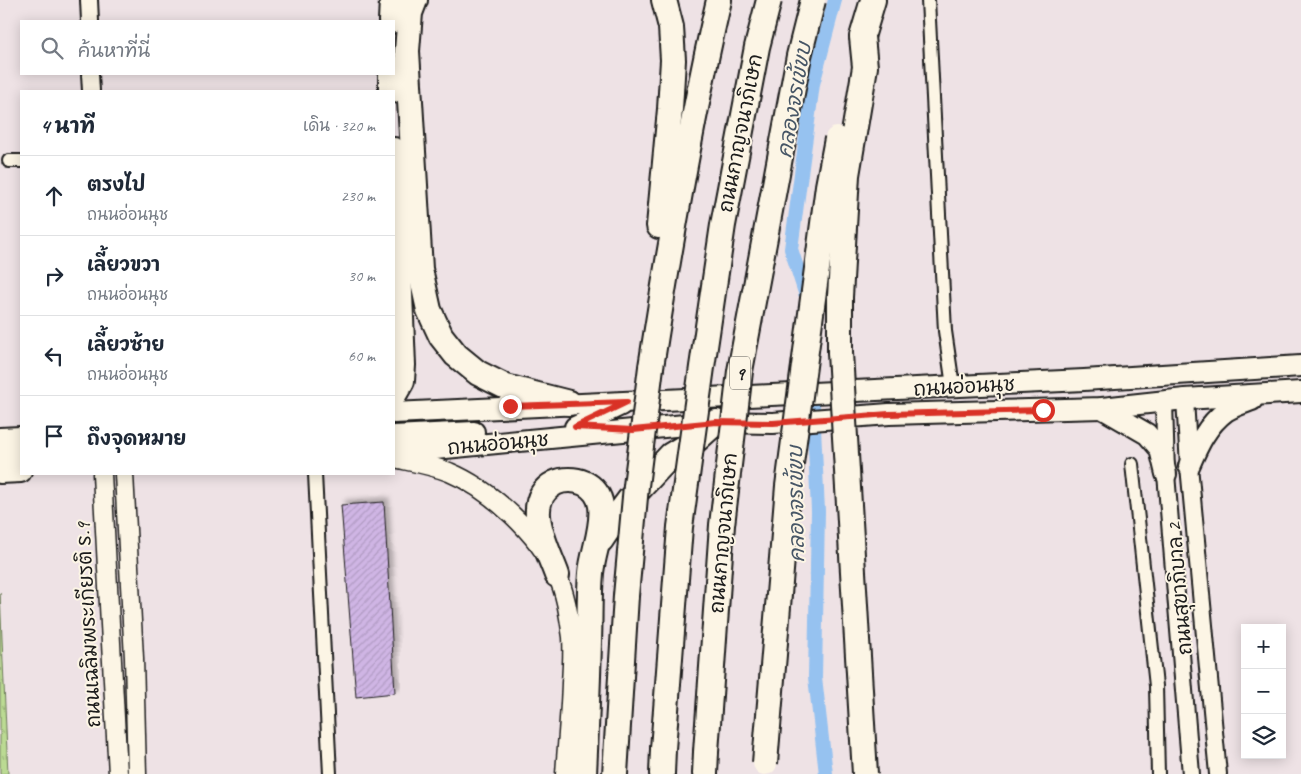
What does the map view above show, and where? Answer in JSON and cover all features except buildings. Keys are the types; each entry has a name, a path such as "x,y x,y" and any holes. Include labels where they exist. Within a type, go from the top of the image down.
{"highway":[{"path":"651,367 673,60 671,27 664,0"},
{"path":"615,774 630,547 651,367 687,149 700,80 719,0"},
{"name":"ถนนกาญจนาภิเษก","path":"662,774 680,527 702,367 722,225 757,47 770,0"},
{"name":"ถนนกาญจนาภิเษก","path":"705,763 722,525 740,371 799,56 813,0"},
{"path":"764,768 788,486 828,186 854,66 873,0"},
{"path":"400,7 407,50 420,269 429,310 442,336 456,355 478,373 506,387 569,403"},
{"path":"862,37 865,67 847,174 840,296 840,353 864,774"},
{"path":"390,75 391,90"},
{"path":"395,174 403,365 402,381 395,393"},
{"path":"594,553 615,519 639,490 672,455 696,440 716,422"},
{"path":"558,575 539,525 536,510 544,492 556,482 571,480 583,482 600,499 601,519 591,573 584,774"}],"main road":[{"name":"ถนนอ่อนนุช","path":"395,412 885,390 1301,366"},
{"path":"1182,374 1185,399"},
{"path":"1161,375 1164,401"},
{"name":"ถนนอ่อนนุช","path":"395,453 716,422 773,423 889,414 1102,408 1185,399 1301,392"},
{"path":"1189,466 1202,438 1220,417 1227,411 1265,394"},
{"name":"ถนนอ่อนนุช","path":"575,427 627,402"},
{"path":"1102,408 1148,434 1160,449 1166,474"},
{"name":"ถนนอ่อนนุช","path":"395,436 575,427 633,430"},
{"path":"0,438 20,437"},
{"path":"0,457 20,455"},
{"path":"395,458 449,472 479,489 502,506 532,536 546,554 558,575 572,639 571,688 565,774"},
{"path":"0,473 20,472"},
{"name":"ถนนเฉลิมพระเกียรติ ร.9","path":"102,475 118,774"},
{"path":"124,475 134,658 137,774"}],"street":[{"path":"89,0 90,20"},
{"path":"928,0 945,331 953,386"},
{"path":"90,75 91,90"},
{"name":"ถนนสุขาภิบาล 2","path":"1185,399 1189,466 1218,774"},
{"name":"ถนนสุขาภิบาล 2","path":"1164,401 1166,474 1191,774"},
{"path":"1132,464 1156,686 1158,774"},
{"path":"315,475 330,774"}],"green space":[{"path":"0,593 8,774 0,774"}],"waterway":[{"name":"คลองจรเข้ขบ","path":"808,302 791,249 813,84 835,0"},
{"name":"คลองจรเข้ขบ","path":"812,386 818,511 815,677 826,774"}],"route":[{"path":"510,406 627,402 575,427 633,430 716,422 773,423 889,414 1043,410"}]}
